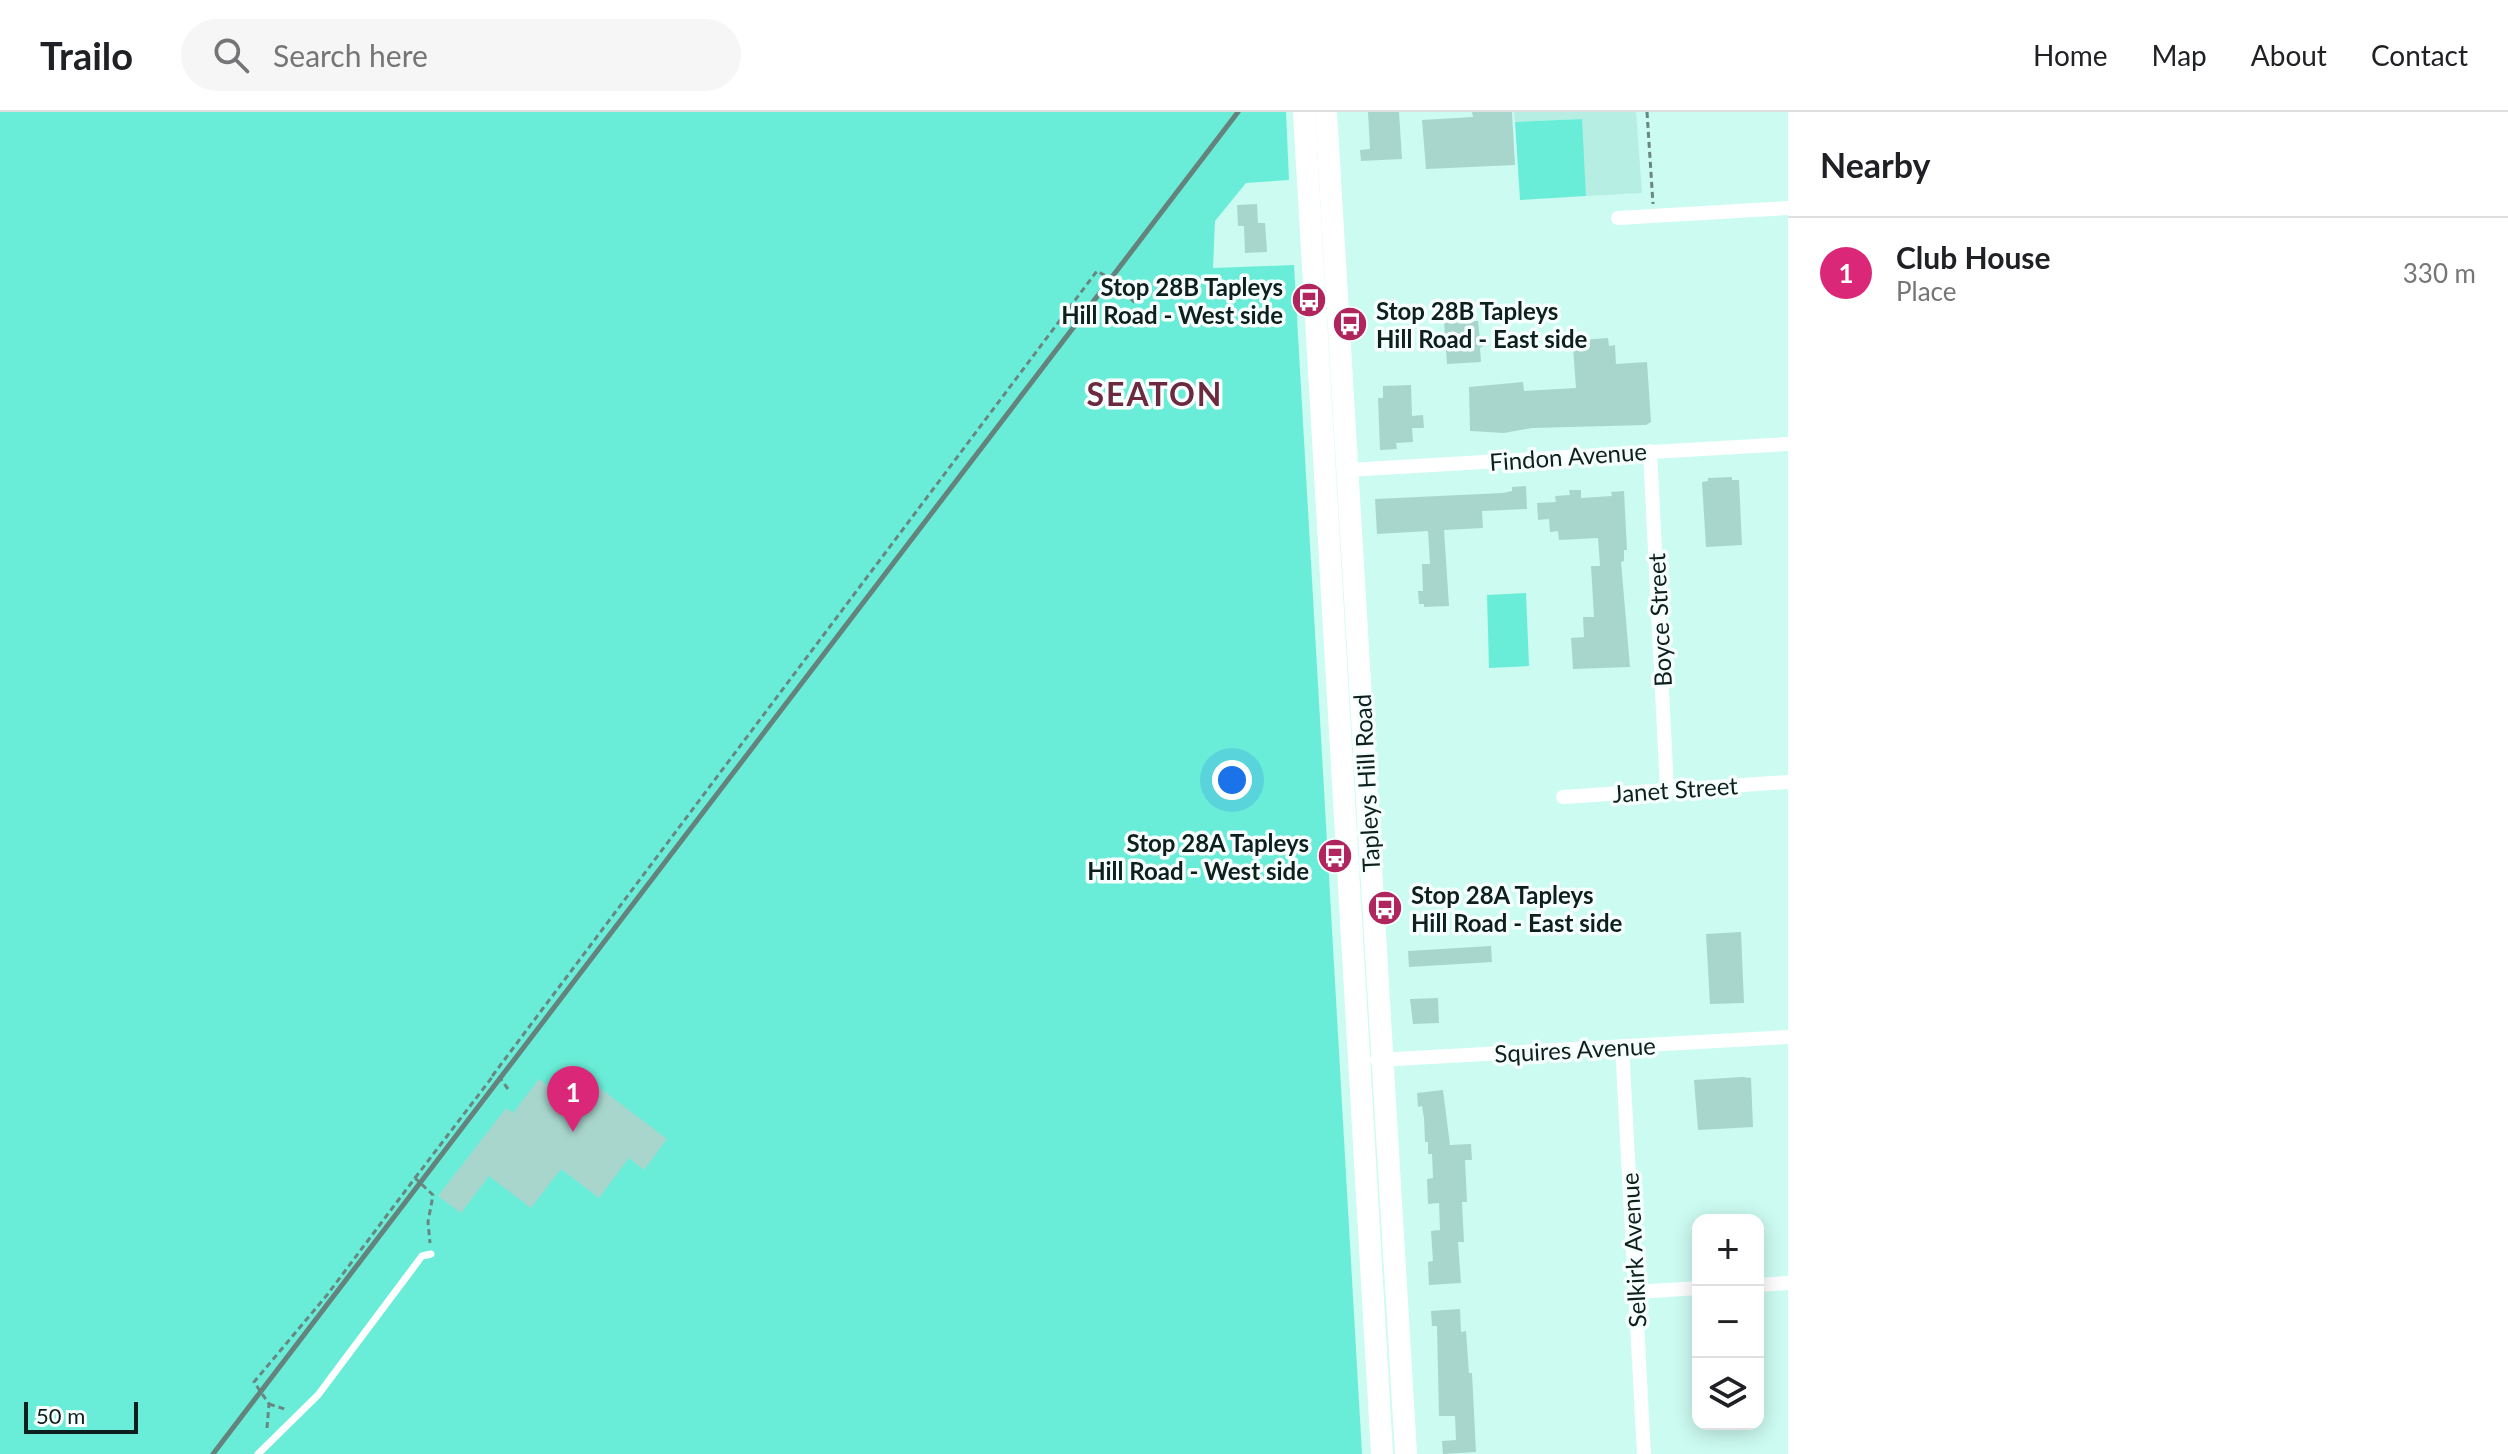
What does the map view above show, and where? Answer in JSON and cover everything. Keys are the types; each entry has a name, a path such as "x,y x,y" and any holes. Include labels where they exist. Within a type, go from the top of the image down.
{"main road":[{"name":"Tapleys Hill Road","path":"1304,112 1372,1060 1406,1454"},
{"name":"Tapleys Hill Road","path":"1326,112 1348,470 1372,1060 1382,1454"}],"street":[{"path":"1618,218 1788,208"},
{"name":"Findon Avenue","path":"1348,470 1788,444"},
{"name":"Boyce Street","path":"1650,451 1667,790"},
{"name":"Janet Street","path":"1563,797 1788,782"},
{"name":"Squires Avenue","path":"1372,1060 1788,1037"},
{"name":"Selkirk Avenue","path":"1622,1046 1644,1454"},
{"path":"1764,1285 1788,1283"},
{"path":"1635,1292 1692,1288"}],"lane":[{"path":"261,1451 318,1395 422,1256 431,1254"}],"path":[{"path":"1647,112 1654,216"},
{"path":"299,1414 269,1404 254,1382 327,1295 1097,271 1111,279 1137,305"},
{"path":"493,1075 500,1078 508,1089"},
{"path":"415,1178 433,1195 428,1222 431,1254"},
{"path":"261,1451 269,1404"}],"shaded area":[{"path":"1514,112 1636,112 1642,193 1586,196 1581,119 1515,122"}],"green space":[{"path":"0,112 1286,112 1289,180 1246,183 1215,221 1213,268 1294,265 1362,1454 0,1454"},
{"path":"1582,119 1586,196 1520,200 1515,122"},
{"path":"1526,593 1529,666 1489,668 1487,595"}],"building":[{"path":"1368,112 1399,112 1402,159 1361,161 1360,150 1370,149"},
{"path":"1472,112 1512,112 1515,165 1426,169 1422,120 1473,117"},
{"path":"1257,204 1258,223 1265,223 1267,252 1245,253 1244,226 1238,226 1237,205"},
{"path":"1468,318 1478,321 1480,340 1486,344 1480,348 1481,362 1447,364 1444,322"},
{"path":"1608,338 1609,346 1615,345 1616,364 1647,362 1651,422 1646,425 1532,428 1504,433 1470,431 1469,387 1523,382 1524,391 1576,388 1573,348 1580,347 1580,340"},
{"path":"1411,385 1412,416 1423,415 1424,428 1412,428 1413,442 1396,443 1397,449 1380,450 1378,398 1383,398 1383,386"},
{"path":"1732,477 1732,480 1739,480 1742,545 1706,547 1702,482 1708,481 1708,478"},
{"path":"1526,486 1527,509 1482,511 1483,528 1444,530 1449,606 1424,607 1424,604 1419,604 1418,591 1423,591 1422,564 1430,564 1428,531 1377,534 1375,499 1503,493 1512,491 1512,487"},
{"path":"1569,490 1581,490 1581,498 1612,496 1611,492 1624,491 1627,550 1624,550 1624,561 1621,562 1630,667 1573,669 1571,638 1584,637 1583,617 1594,617 1591,566 1600,566 1598,538 1559,540 1558,531 1550,532 1549,519 1538,520 1537,503 1556,502 1555,496 1570,495"},
{"path":"1741,932 1744,1003 1710,1004 1706,934"},
{"path":"1491,946 1492,962 1409,967 1408,951"},
{"path":"1438,998 1439,1023 1413,1024 1410,999"},
{"path":"568,1064 667,1139 644,1170 629,1158 599,1198 561,1169 531,1208 489,1176 461,1213 438,1196 506,1108 513,1113 539,1079 550,1087"},
{"path":"1751,1078 1753,1127 1698,1130 1694,1080"},
{"path":"1443,1090 1450,1145 1471,1144 1472,1160 1465,1160 1467,1202 1462,1202 1464,1242 1458,1242 1461,1283 1429,1285 1428,1262 1433,1261 1431,1231 1440,1230 1439,1203 1428,1204 1427,1179 1433,1178 1432,1154 1428,1154 1428,1142 1425,1142 1424,1118 1422,1106 1418,1107 1417,1093"},
{"path":"1460,1309 1461,1332 1466,1331 1469,1373 1472,1373 1476,1452 1443,1454 1442,1441 1456,1440 1455,1416 1439,1416 1437,1326 1432,1326 1431,1311"}],"railway":[{"path":"213,1454 1238,112"}],"place":[{"name":"Stop 28B Tapleys Hill Road - West side","path":"1309,300"},
{"name":"Stop 28B Tapleys Hill Road - East side","path":"1350,324"},
{"name":"Stop 28A Tapleys Hill Road - West side","path":"1335,856"},
{"name":"Stop 28A Tapleys Hill Road - East side","path":"1385,908"},
{"name":"Club House","path":"573,1132"}],"district":[{"name":"SEATON","path":"1155,393"}]}
